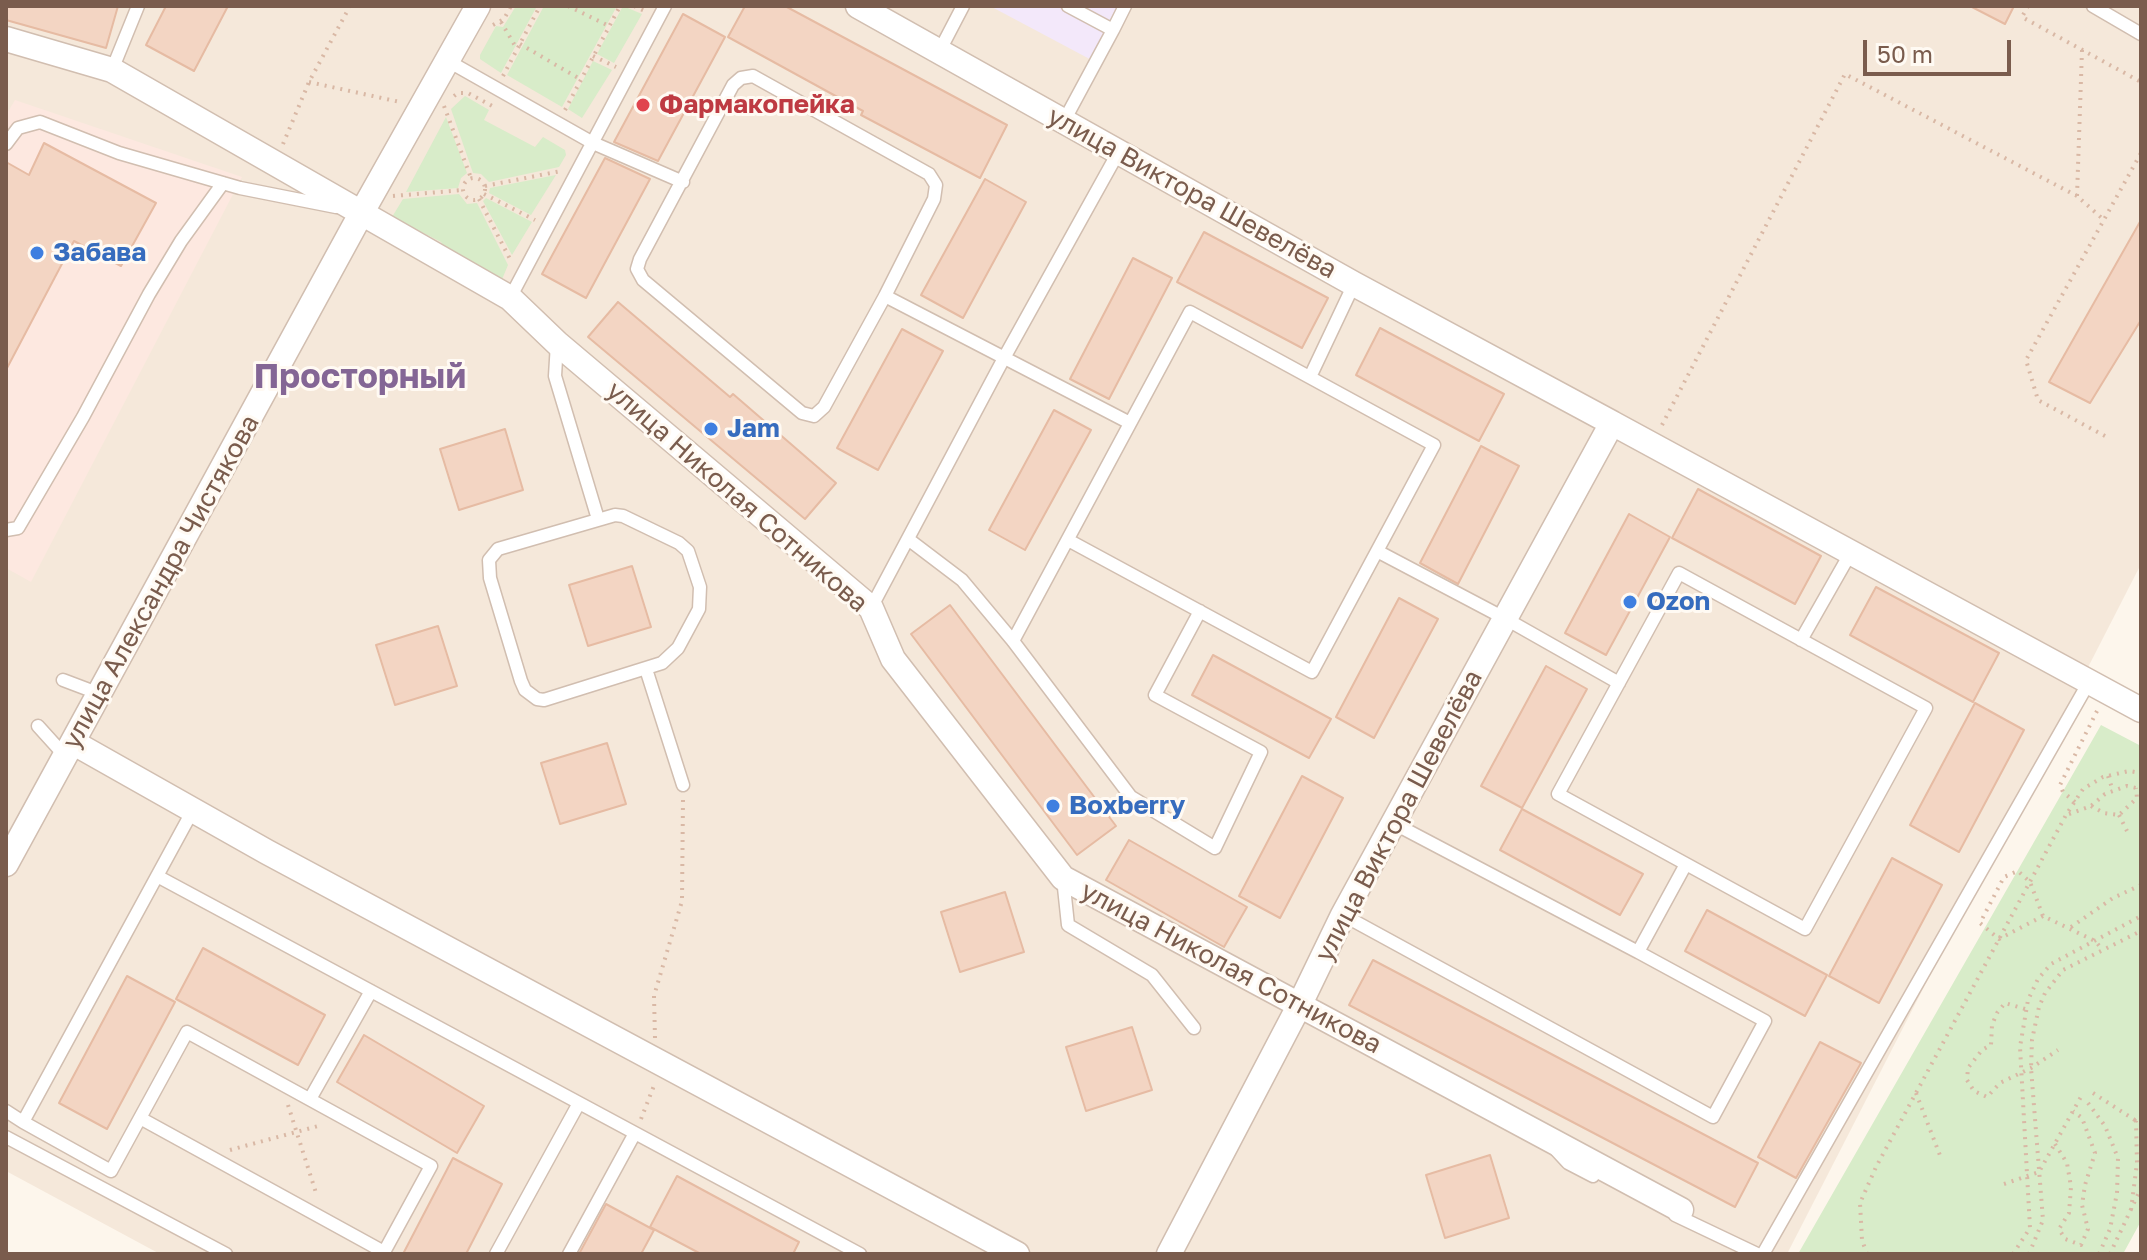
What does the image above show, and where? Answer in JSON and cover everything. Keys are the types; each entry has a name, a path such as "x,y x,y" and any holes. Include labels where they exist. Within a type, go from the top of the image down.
{"street":[{"name":"улица Виктора Шевелёва","path":"858,6 1354,284 2141,710"},
{"name":"улица Александра Чистякова","path":"6,864 372,211 448,61 487,10"},
{"name":"улица Николая Сотникова","path":"6,39 112,70 275,163 515,288 557,343 871,608 893,659 1063,878 1681,1210"},
{"name":"улица Виктора Шевелёва","path":"1169,1254 1299,1006 1343,915 1612,423"},
{"path":"70,750 193,810 1017,1254"}],"lane":[{"path":"112,70 138,6"},
{"path":"515,288 665,6"},
{"path":"939,52 963,6"},
{"path":"1068,6 1113,30"},
{"path":"1064,121 1125,6"},
{"path":"2093,6 2141,34"},
{"path":"448,61 593,143 683,182"},
{"path":"753,76 929,174 936,185 934,199 885,296 824,407 814,416 802,413 643,280 637,269 640,259 683,182 733,85 741,78 753,76"},
{"path":"6,144 18,128 40,122 119,153 223,183 372,211"},
{"path":"871,608 1119,151"},
{"path":"6,530 18,528 83,417 149,294 181,241 223,183"},
{"path":"1310,377 1354,284"},
{"path":"885,296 1130,423"},
{"path":"1013,641 1190,312 1434,445 1312,672 1068,540"},
{"path":"557,343 555,376 598,519"},
{"path":"623,516 679,543 688,551 700,587 699,609 673,655 662,663 544,700 530,695 521,681 490,578 489,560 498,549 598,519 623,516"},
{"path":"908,539 962,580 1013,641 1131,797 1215,848 1261,752 1155,695 1200,611"},
{"path":"1377,551 1619,683"},
{"path":"1801,640 1850,554"},
{"path":"1679,573 1926,708 1805,929 1558,794 1619,683 1679,573"},
{"path":"646,669 683,785"},
{"path":"63,680 100,694"},
{"path":"1541,1133 1568,1163 1760,1254 2098,687"},
{"path":"38,726 70,750"},
{"path":"23,1122 193,810"},
{"path":"1343,915 1713,1117 1765,1021 1393,823"},
{"path":"1638,952 1686,864"},
{"path":"157,876 860,1254"},
{"path":"1063,878 1068,925 1152,975 1194,1028"},
{"path":"310,1099 371,991"},
{"path":"6,1111 111,1171 187,1032 431,1166 384,1253 140,1118"},
{"path":"496,1254 579,1103"},
{"path":"569,1254 635,1133"},
{"path":"6,1137 226,1254"}],"path":[{"path":"275,163 309,82 350,6"},
{"path":"485,37 494,24 501,22 511,6"},
{"path":"502,78 540,6"},
{"path":"568,6 609,26"},
{"path":"599,130 564,112 620,6"},
{"path":"2028,6 2022,17 2141,82"},
{"path":"487,10 501,22 518,47 580,79"},
{"path":"2077,196 2082,50"},
{"path":"593,56 629,73"},
{"path":"1651,445 1845,74 2077,196 2104,220"},
{"path":"309,82 401,102"},
{"path":"439,121 444,106 461,92 507,115"},
{"path":"444,106 471,178"},
{"path":"2105,436 2038,400 2026,360 2141,153"},
{"path":"485,186 580,167"},
{"path":"471,178 479,178 485,186 484,194 479,199 467,198 463,190 465,182 471,178"},
{"path":"372,211 399,195 405,183"},
{"path":"372,211 399,195 463,190"},
{"path":"484,194 548,226"},
{"path":"479,199 515,288"},
{"path":"2075,802 2060,785 2098,687"},
{"path":"1867,1254 1862,1240 1860,1203 2066,815 2083,789 2108,776 2129,771 2141,773"},
{"path":"2108,776 2113,791"},
{"path":"635,1133 656,1087 654,996 682,901 683,785"},
{"path":"2066,815 2091,806 2105,794 2127,786 2139,789 2137,798 2119,815"},
{"path":"2091,806 2104,813 2119,815"},
{"path":"2119,815 2127,831"},
{"path":"1999,939 1980,923 2004,877 2018,871 2030,882 2043,916 2071,927 2095,941 2103,950"},
{"path":"2071,927 2113,898 2141,885"},
{"path":"1999,939 2043,916"},
{"path":"2013,1254 2030,1228 2020,1047 2032,991 2051,964 2141,916"},
{"path":"2029,1254 2043,1220 2031,1068 2032,1040 2043,998 2063,970 2141,931"},
{"path":"2032,991 2043,998"},
{"path":"2026,1009 2005,1003 1997,1013 1992,1025 1991,1045 1982,1050 1968,1068 1967,1080 1974,1091 1987,1097 2000,1083 2021,1074 2058,1050"},
{"path":"282,1084 324,1219"},
{"path":"1916,1093 1941,1158"},
{"path":"2093,1093 2139,1122 2131,1210"},
{"path":"2004,1184 2039,1172 2082,1095"},
{"path":"2088,1103 2105,1126 2118,1158 2117,1193 2110,1229 2099,1254"},
{"path":"2055,1144 2067,1163 2071,1187 2069,1213 2059,1229 2065,1239 2081,1245 2088,1229 2082,1205 2085,1185 2095,1153 2082,1118 2073,1111"},
{"path":"208,1156 345,1119"},
{"path":"2024,1134 2036,1129"},
{"path":"2110,1254 2141,1188"}],"shaded area":[{"path":"6,6 2139,6 2141,564 1787,1254 160,1254 6,1171"},
{"path":"990,6 1130,6 1099,64"},
{"path":"15,100 242,177 31,582 6,568 6,115"}],"green space":[{"path":"516,6 537,6 501,73 480,59 480,55 496,26 503,27"},
{"path":"544,6 617,6 562,107 507,75"},
{"path":"623,6 642,14 614,63 597,54"},
{"path":"593,61 612,70 582,118 568,109"},
{"path":"465,96 489,110 484,120 535,147 543,137 565,150 566,155 559,167 489,182 481,174 473,173 451,109"},
{"path":"446,117 467,173 461,178 458,188 406,192"},
{"path":"556,175 531,215 489,193 490,188"},
{"path":"459,194 467,204 477,203 508,265 498,289 448,254 441,242 392,217 403,199"},
{"path":"486,198 532,222 512,255 483,201"},
{"path":"2101,725 2141,746 2141,1221 2123,1254 1798,1254"}],"building":[{"path":"6,6 118,6 106,48 6,20"},
{"path":"166,6 228,6 194,71 146,45"},
{"path":"745,6 785,6 1007,125 980,178 861,115 863,111 728,37"},
{"path":"1970,6 2014,6 2005,24"},
{"path":"683,14 725,37 658,161 614,142"},
{"name":"Забава","path":"44,143 156,203 121,266 74,241 6,370 6,162 29,175"},
{"path":"605,158 650,179 586,298 542,274"},
{"path":"985,179 1026,202 963,318 921,295"},
{"path":"2141,220 2141,320 2090,403 2049,382"},
{"path":"1204,232 1328,298 1302,348 1177,282"},
{"path":"1133,258 1172,278 1109,399 1070,379"},
{"path":"618,302 730,397 733,394 836,483 805,519 588,337"},
{"path":"1380,328 1504,394 1479,441 1356,375"},
{"path":"902,329 943,351 878,470 837,448"},
{"path":"1054,410 1091,430 1025,550 989,530"},
{"path":"505,429 523,490 459,510 440,449"},
{"path":"1481,446 1519,466 1458,584 1420,563"},
{"path":"1698,489 1821,556 1795,604 1672,538"},
{"path":"1629,514 1670,537 1606,655 1565,633"},
{"path":"632,566 651,627 588,646 569,585"},
{"path":"1876,587 1999,653 1973,702 1850,635"},
{"path":"1399,598 1438,619 1374,738 1336,717"},
{"path":"950,605 1116,826 1077,855 911,634"},
{"path":"438,626 457,686 395,705 376,645"},
{"path":"1213,655 1331,719 1309,758 1192,695"},
{"path":"1546,666 1587,689 1522,808 1481,786"},
{"path":"1975,703 2024,730 1959,852 1910,825"},
{"path":"607,743 626,804 560,824 541,763"},
{"path":"1302,776 1343,798 1280,918 1239,896"},
{"path":"1522,809 1643,874 1620,915 1500,850"},
{"path":"1129,840 1247,907 1224,947 1106,880"},
{"path":"1892,858 1942,885 1879,1003 1829,976"},
{"path":"1005,892 1024,952 960,972 941,912"},
{"path":"1707,910 1827,975 1805,1016 1685,951"},
{"path":"203,948 325,1015 298,1065 176,999"},
{"path":"1373,960 1758,1163 1735,1207 1349,1005"},
{"path":"127,976 175,1002 107,1129 59,1103"},
{"path":"1132,1027 1152,1090 1086,1111 1066,1047"},
{"path":"364,1035 484,1106 457,1153 337,1082"},
{"path":"1820,1042 1861,1063 1796,1178 1758,1157"},
{"path":"1490,1155 1509,1218 1445,1238 1426,1175"},
{"path":"453,1158 502,1184 466,1254 403,1254"},
{"path":"677,1176 799,1242 793,1254 701,1254 650,1227"},
{"path":"606,1204 654,1230 641,1254 579,1254"}],"place":[{"name":"Фармакопейка","path":"643,105"},
{"name":"Забава","path":"37,253"},
{"name":"Jam","path":"711,429"},
{"name":"Ozon","path":"1630,602"},
{"name":"Boxberry","path":"1053,806"}],"district":[{"name":"Просторный","path":"360,377"}]}
